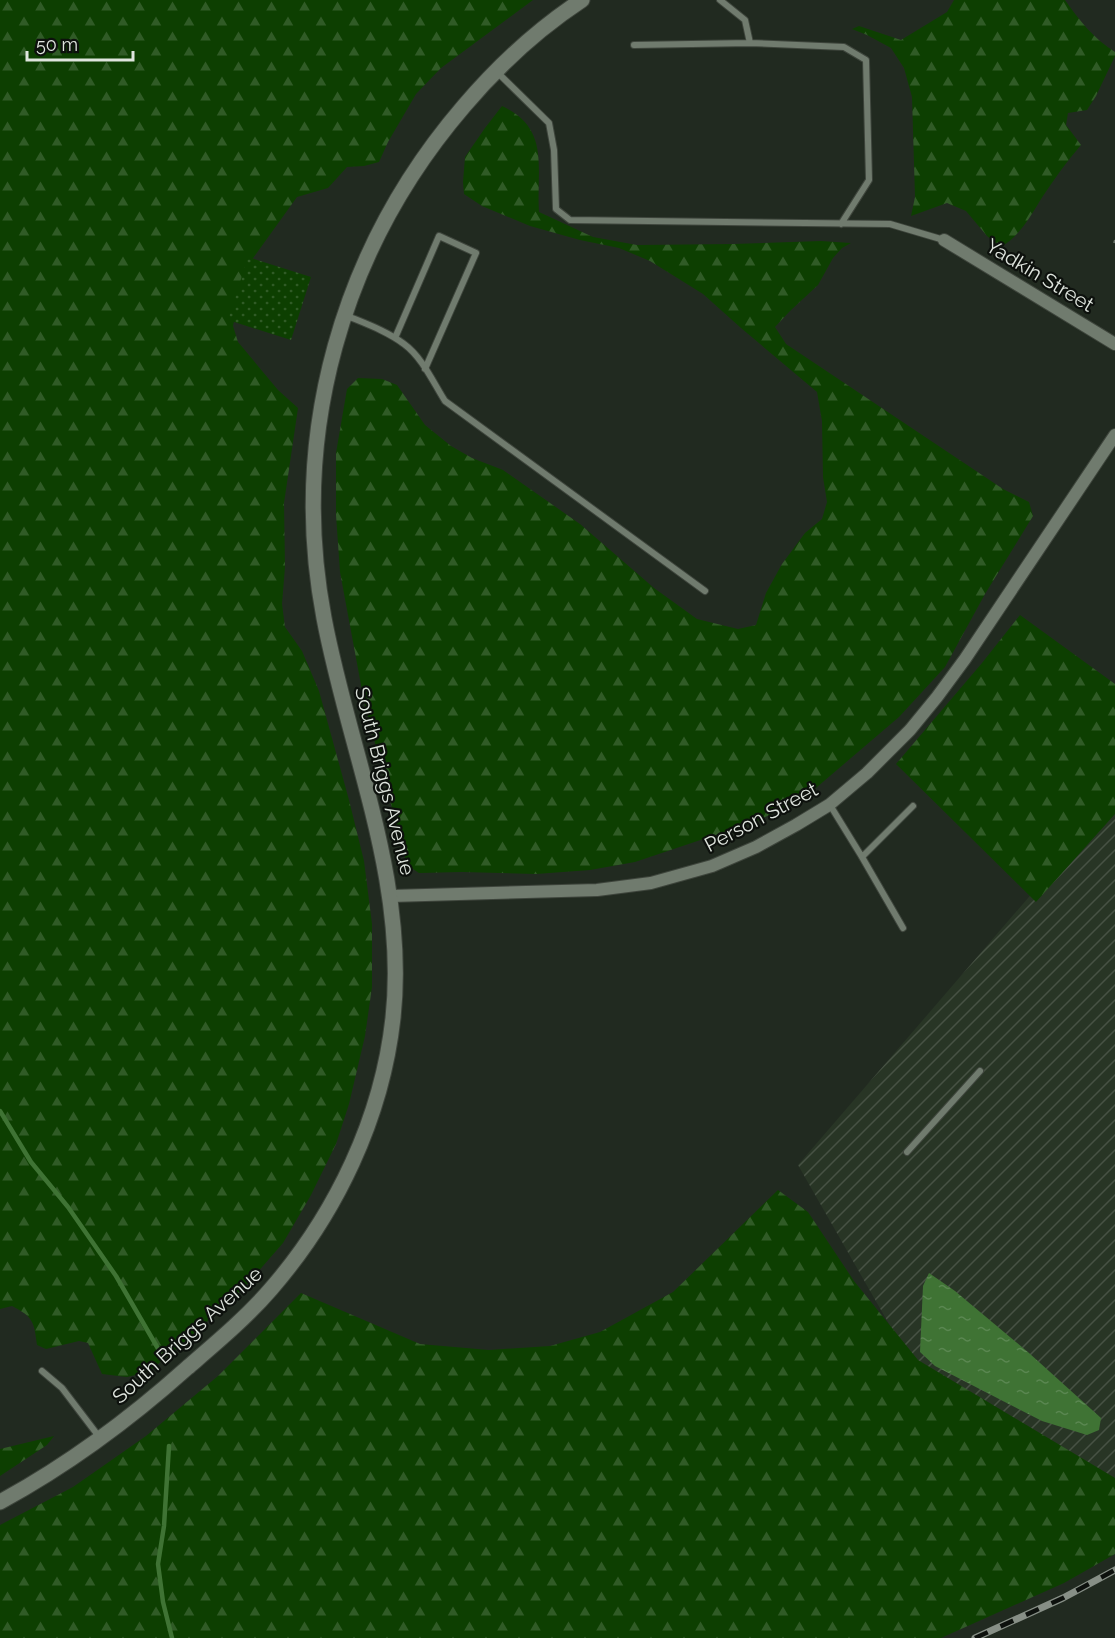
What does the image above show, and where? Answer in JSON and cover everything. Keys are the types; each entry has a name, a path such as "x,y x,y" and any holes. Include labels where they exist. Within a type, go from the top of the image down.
{"street":[{"name":"South Briggs Avenue","path":"0,1502 46,1475 154,1397 235,1325 268,1292 295,1260 331,1206 374,1107 393,1017 395,942 391,896 319,591 313,495 326,378 344,315 365,260 385,219 413,171 435,141 495,71 531,39 582,0"},
{"name":"Yadkin Street","path":"944,240 1115,344"},
{"name":"Person Street","path":"391,896 597,890 651,883 708,867 756,847 829,805 867,773 910,730 937,697 1115,435"}],"lane":[{"path":"720,0 745,20 750,44"},
{"path":"634,45 750,44 843,47 866,60 869,180 841,224"},
{"path":"495,71 549,123 554,150 556,208 570,220 890,224 944,240"},
{"path":"395,338 439,236 476,253 425,369"},
{"path":"344,315 405,344 417,356 445,400 705,591"},
{"path":"829,805 903,928"},
{"path":"862,857 913,806"},
{"path":"907,1152 980,1071"},
{"path":"42,1371 62,1388 100,1438"}],"shaded area":[{"path":"1115,797 1115,1490 913,1366 798,1165"}],"green space":[{"path":"0,0 533,0 441,68 416,94 379,162 347,167 328,188 297,197 251,261 241,288 233,326 238,342 278,390 298,408 284,503 285,567 282,604 285,627 302,651 319,691 364,861 372,924 372,987 365,1036 349,1104 336,1144 311,1195 283,1243 242,1290 173,1352 148,1372 127,1377 102,1374 88,1343 79,1341 46,1349 37,1345 33,1325 24,1313 12,1306 0,1309"},
{"path":"954,0 1065,0 1087,29 1115,52 1096,96 1087,110 1068,113 1066,125 1081,145 1025,224 1001,247 987,236 966,211 947,203 911,216 915,197 912,97 904,68 891,48 852,29 859,26 901,40 947,12"},
{"path":"502,106 518,115 528,126 534,138 539,165 539,212 593,237 637,245 821,241 851,243 842,248 833,258 818,285 775,327 786,344 1003,489 1029,502 1033,516 985,594 945,667 899,717 803,799 757,821 635,862 590,870 536,874 419,873 407,865 364,701 340,572 336,515 336,453 347,389 358,378 382,379 397,385 425,425 451,446 472,458 503,470 580,524 654,588 697,619 738,629 756,625 766,593 782,564 805,533 822,519 827,502 823,477 822,421 817,392 703,294 650,261 619,248 530,226 482,206 464,194 465,157"},
{"path":"248,257 311,277 291,340 228,320"},
{"path":"1020,615 1115,684 1115,814 1036,902 896,764"},
{"path":"778,1190 808,1212 854,1281 918,1360 1115,1478 1115,1554 1064,1583 941,1638 0,1638 0,1525 73,1487 146,1436 218,1376 301,1293 420,1344 489,1350 550,1346 600,1332 673,1292"},
{"path":"54,1436 47,1445 0,1476 0,1449"}],"water":[{"path":"929,1273 955,1291 1029,1353 1101,1418 1099,1430 1087,1435 1042,1421 935,1366 920,1352 923,1286"}],"waterway":[{"path":"0,1111 31,1162 68,1207 116,1276 160,1352"},
{"path":"169,1446 164,1526 158,1564 163,1602 172,1638"}],"railway":[{"path":"975,1638 1063,1598 1115,1570"}]}
